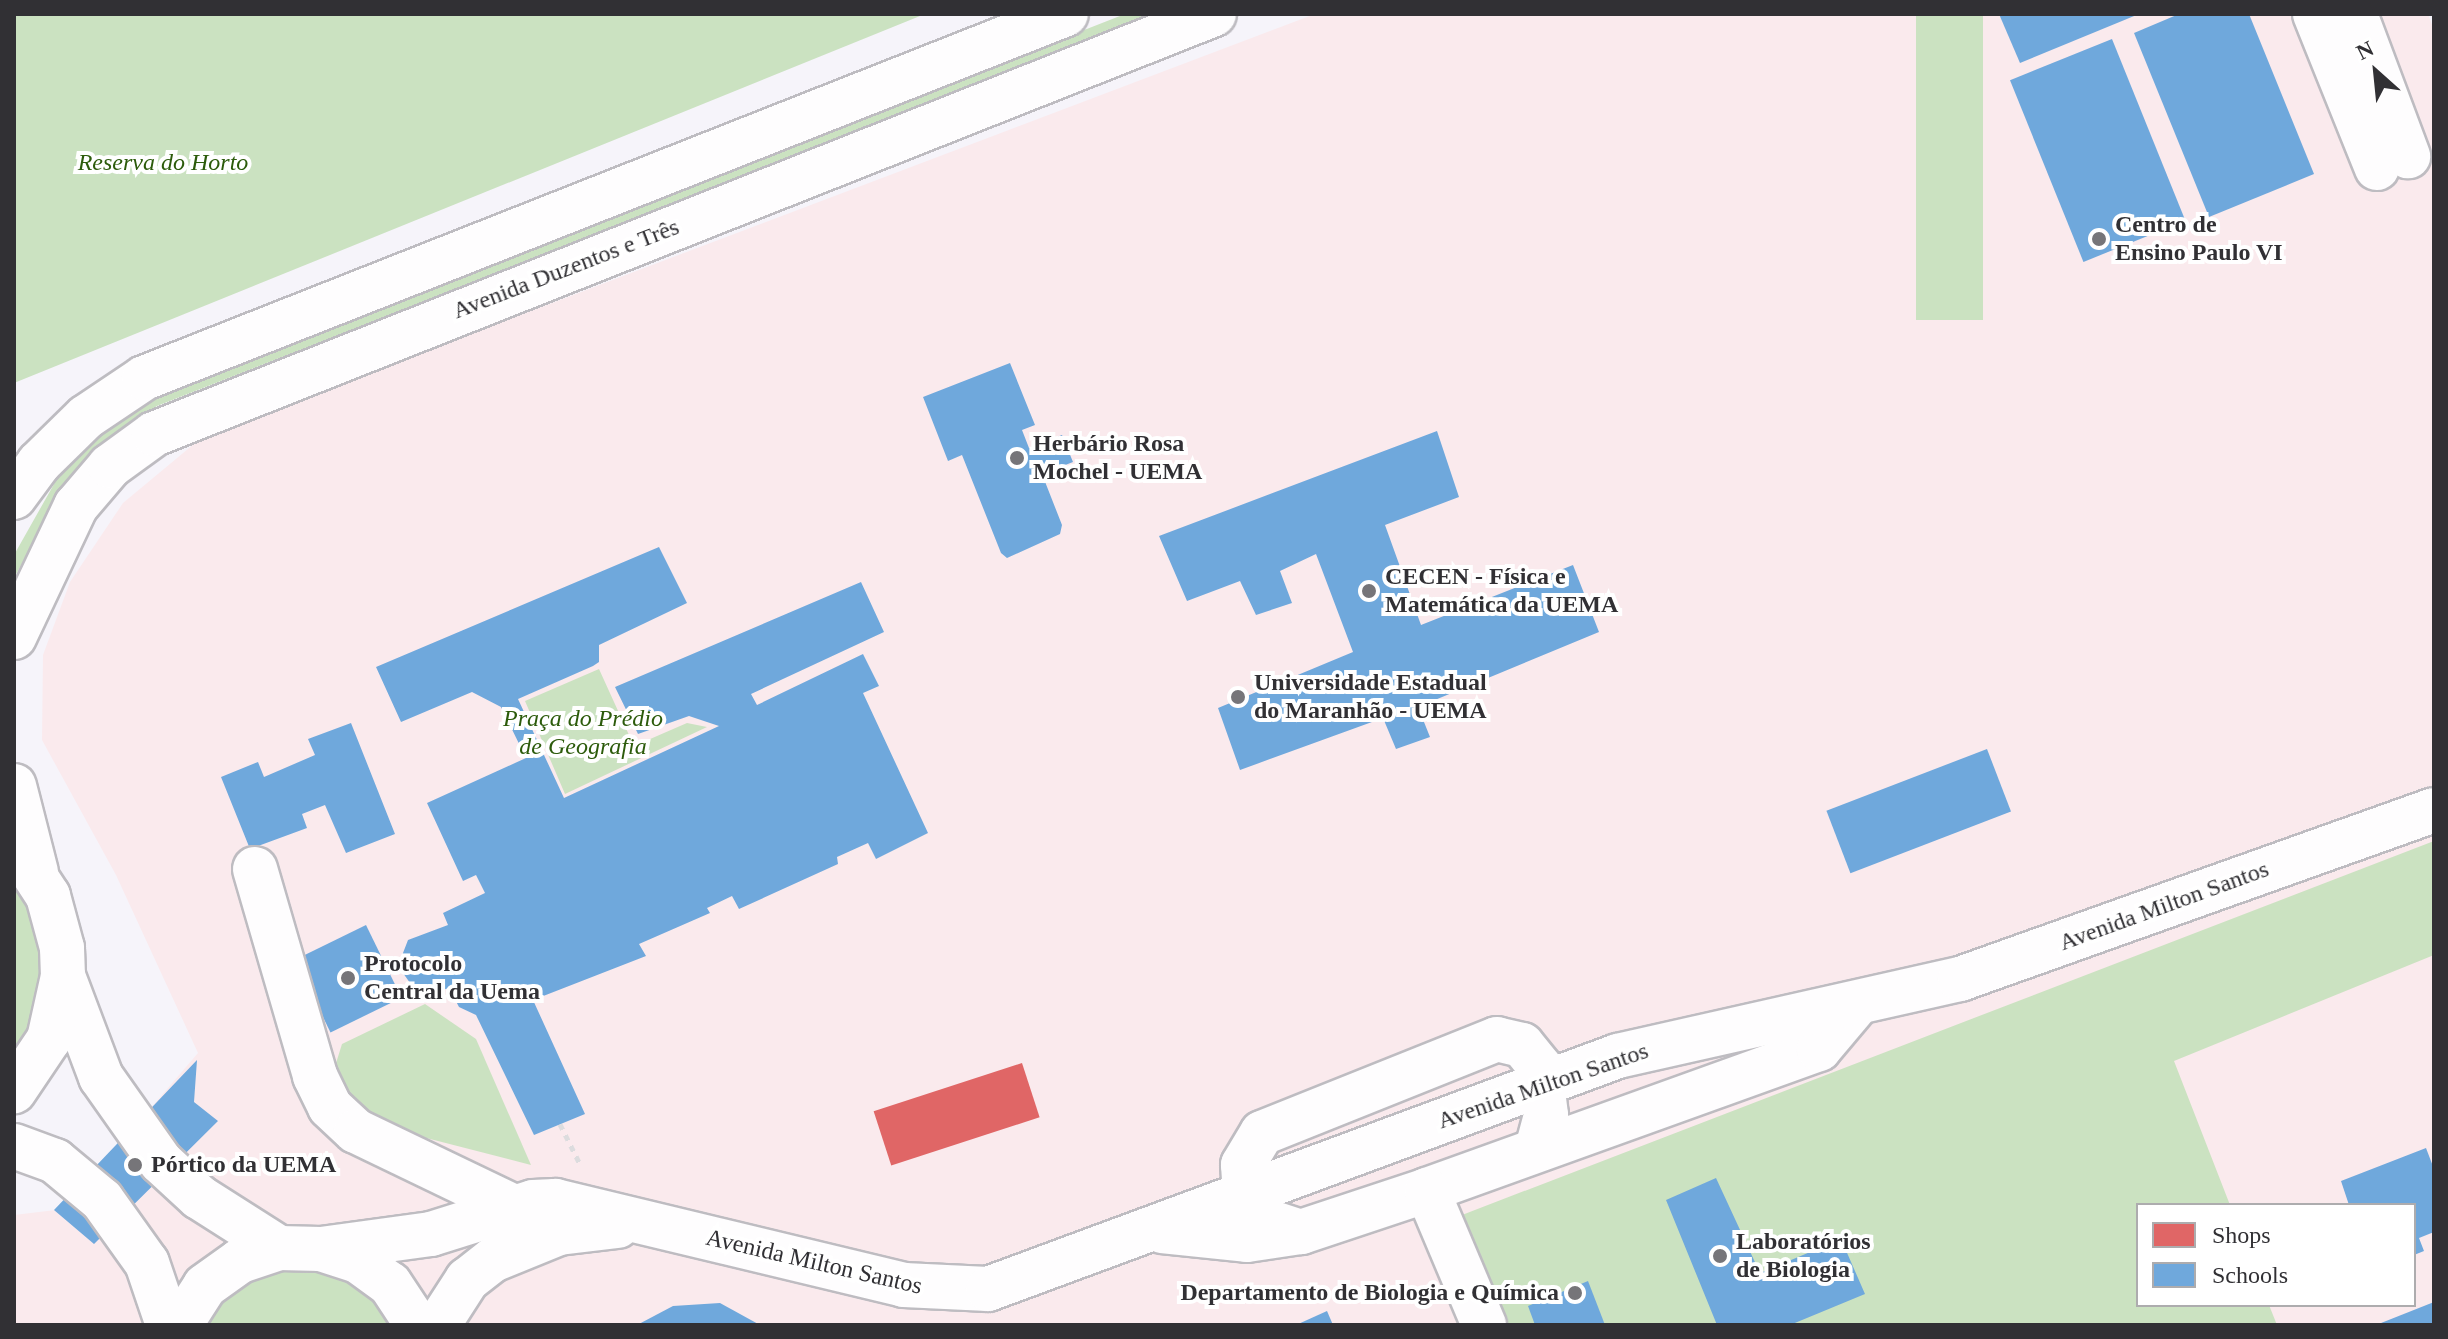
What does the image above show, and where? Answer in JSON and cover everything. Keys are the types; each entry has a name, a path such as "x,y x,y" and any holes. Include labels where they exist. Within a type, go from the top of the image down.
{"street":[{"path":"14,497 39,463 86,417 144,378 1066,14"},
{"name":"Avenida Duzentos e Três","path":"14,637 76,506 110,466 154,434 1214,14"},
{"path":"2315,14 2392,162 2355,14"},
{"path":"14,786 25,858 57,921 63,976 101,1077 161,1162 199,1197 300,1249 358,1261 390,1284 417,1325"},
{"name":"Avenida Milton Santos","path":"180,1325 205,1286 240,1261 300,1249 431,1234 514,1207 555,1201 904,1285 957,1291 1017,1282 1544,1081 1618,1056 1856,1005 1960,979 2434,810"},
{"path":"255,869 315,1076 330,1107 356,1131 514,1207"},
{"path":"14,1091 49,1039 63,976"},
{"path":"1152,1230 1247,1240 1301,1232 1819,1049 1856,1005"},
{"path":"1301,1232 1267,1221 1245,1195 1243,1165 1262,1133 1483,1042 1511,1039 1522,1045 1544,1081 1546,1115 1537,1149"},
{"path":"14,1146 55,1161 102,1200 147,1263 168,1325"},
{"path":"1427,1190 1484,1325"},
{"name":"Avenida Milton Santos","path":"438,1325 467,1280 493,1260 559,1233 652,1224"}],"shaded area":[{"name":"Universidade Estadual do Maranhão - UEMA","path":"1315,14 2428,14 2434,30 2434,1325 14,1325 14,1215 64,1209 198,1053 116,875 42,740 43,655 70,582 123,503 206,434"}],"green space":[{"name":"Reserva do Horto","path":"14,14 925,14 14,383"},
{"path":"1125,14 1160,14 157,406 107,441 68,480 14,578 14,555 58,477 101,434 175,387"},
{"path":"1916,14 1983,14 1983,320 1916,320"},
{"name":"Praça do Prédio de Geografia","path":"599,669 634,746 687,723 707,727 565,794 525,701"},
{"path":"2434,841 2434,955 2174,1061 2229,1203 2136,1203 2136,1307 2270,1307 2277,1325 1508,1325 1462,1215"},
{"path":"14,865 41,916 43,1002 14,1059"},
{"path":"425,1004 476,1039 531,1165 321,1111 342,1044"},
{"path":"283,1266 317,1266 349,1277 377,1298 395,1325 200,1325 222,1295 250,1275"}],"building: Shops":[{"path":"1022,1063 1040,1117 891,1165 874,1111"}],"building: Schools":[{"path":"1999,14 2139,14 2020,63"},
{"path":"2179,14 2249,14 2314,174 2209,217 2134,33"},
{"path":"2112,39 2185,221 2083,262 2010,80"},
{"name":"Herbário Rosa Mochel - UEMA","path":"1010,363 1035,425 1022,430 1029,448 1062,435 1073,462 1042,474 1062,525 1060,534 1007,558 1001,553 962,455 948,461 923,397"},
{"name":"CECEN - Física e Matemática da UEMA","path":"1437,431 1459,497 1385,525 1421,625 1573,565 1599,632 1418,707 1430,737 1396,749 1383,718 1240,770 1218,708 1353,652 1316,554 1280,571 1292,603 1256,615 1240,581 1187,601 1159,536"},
{"path":"659,547 687,603 599,645 599,662 593,666 518,699 564,798 719,726 689,716 638,734 615,687 861,582 884,632 751,694 757,705 863,654 879,686 863,693 928,833 876,859 868,843 837,857 838,864 739,909 732,896 707,908 710,913 639,944 646,956 533,1000 585,1114 534,1135 476,1015 459,1007 449,988 420,997 398,966 408,940 448,925 443,913 485,893 476,875 463,881 427,803 526,758 501,707 472,692 401,722 376,667"},
{"path":"351,723 395,834 346,853 325,805 302,814 307,828 250,849 221,777 258,762 264,777 315,755 308,739"},
{"path":"1987,749 2011,812 1850,873 1826,811"},
{"name":"Protocolo Central da Uema","path":"366,925 402,998 331,1032 295,960"},
{"name":"Pórtico da UEMA","path":"197,1060 194,1102 218,1121 94,1244 54,1210"},
{"path":"2426,1148 2434,1169 2434,1232 2419,1238 2424,1251 2416,1254 2416,1203 2348,1203 2341,1181"},
{"name":"Laboratórios de Biologia","path":"1716,1178 1760,1273 1841,1239 1865,1294 1790,1325 1717,1325 1666,1200"},
{"name":"Departamento de Biologia e Química","path":"1588,1281 1605,1325 1535,1325 1528,1306"},
{"path":"2434,1302 2434,1325 2376,1325"},
{"path":"720,1303 760,1325 637,1325 673,1306"},
{"path":"1327,1311 1333,1325 1296,1325"}],"place":[{"name":"Centro de Ensino Paulo VI","path":"2099,239"},
{"name":"Herbário Rosa Mochel - UEMA","path":"1017,458"},
{"name":"CECEN - Física e Matemática da UEMA","path":"1369,591"},
{"name":"Universidade Estadual do Maranhão - UEMA","path":"1238,697"},
{"name":"Protocolo Central da Uema","path":"348,978"},
{"name":"Pórtico da UEMA","path":"135,1165"},
{"name":"Laboratórios de Biologia","path":"1720,1256"},
{"name":"Departamento de Biologia e Química","path":"1575,1293"}]}
